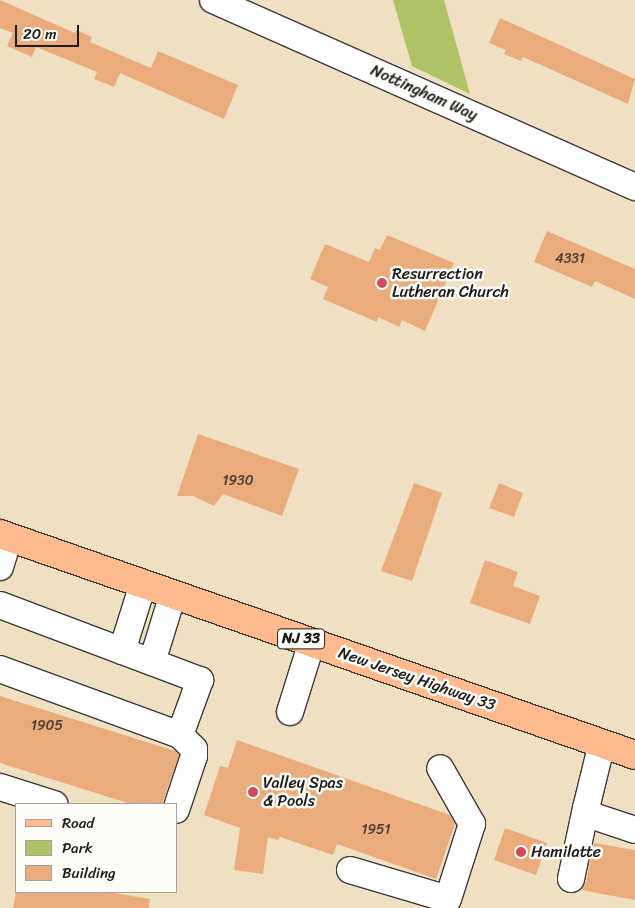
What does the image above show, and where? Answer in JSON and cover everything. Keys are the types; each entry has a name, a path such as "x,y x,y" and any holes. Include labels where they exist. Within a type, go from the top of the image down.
{"main road":[{"name":"New Jersey Highway 33","path":"5,536 635,755"}],"street":[{"name":"Nottingham Way","path":"213,0 635,186"},
{"path":"0,567 5,536"},
{"path":"122,651 143,584"},
{"path":"152,662 172,594"},
{"path":"0,605 200,680 180,735"},
{"path":"290,712 312,642"},
{"path":"0,669 180,735 194,749 194,756 178,804"},
{"path":"571,879 602,743"},
{"path":"350,870 448,899 472,824 440,768"},
{"path":"0,787 51,803"},
{"path":"586,808 593,816 635,830"}],"green space":[{"path":"393,0 444,0 470,94 412,66"}],"building":[{"path":"0,0 75,33 76,30 92,37 90,42 151,68 158,51 238,85 224,119 120,73 114,87 94,79 97,72 36,47 32,57 7,46 13,33 0,28"},
{"path":"500,18 635,79 628,104 523,57 521,61 504,54 506,50 489,43"},
{"path":"547,231 635,269 635,299 595,281 592,287 534,262"},
{"name":"Resurrection Lutheran Church","path":"387,235 454,263 425,331 402,320 399,327 378,317 377,322 323,299 328,287 310,279 325,244 369,262 375,248 380,250"},
{"path":"198,434 299,469 282,516 223,494 214,506 193,496 177,496"},
{"path":"414,483 442,493 412,581 381,571"},
{"path":"499,483 523,493 514,517 489,508"},
{"path":"485,560 518,572 513,586 540,596 530,624 470,603"},
{"path":"0,696 175,751 179,755 162,803 128,803 0,763"},
{"path":"237,740 450,815 455,824 436,879 337,844 333,855 280,837 278,840 268,837 263,874 234,870 240,828 204,815 220,766 228,768"},
{"name":"Hamilatte","path":"505,828 547,843 536,875 494,860"},
{"path":"594,843 635,850 635,900 581,890 586,882"},
{"path":"16,893 114,893 150,899 149,908 13,908"}],"place":[{"name":"Resurrection Lutheran Church","path":"382,283"},
{"name":"Valley Spas & Pools","path":"253,792"},
{"name":"Hamilatte","path":"521,852"}]}
